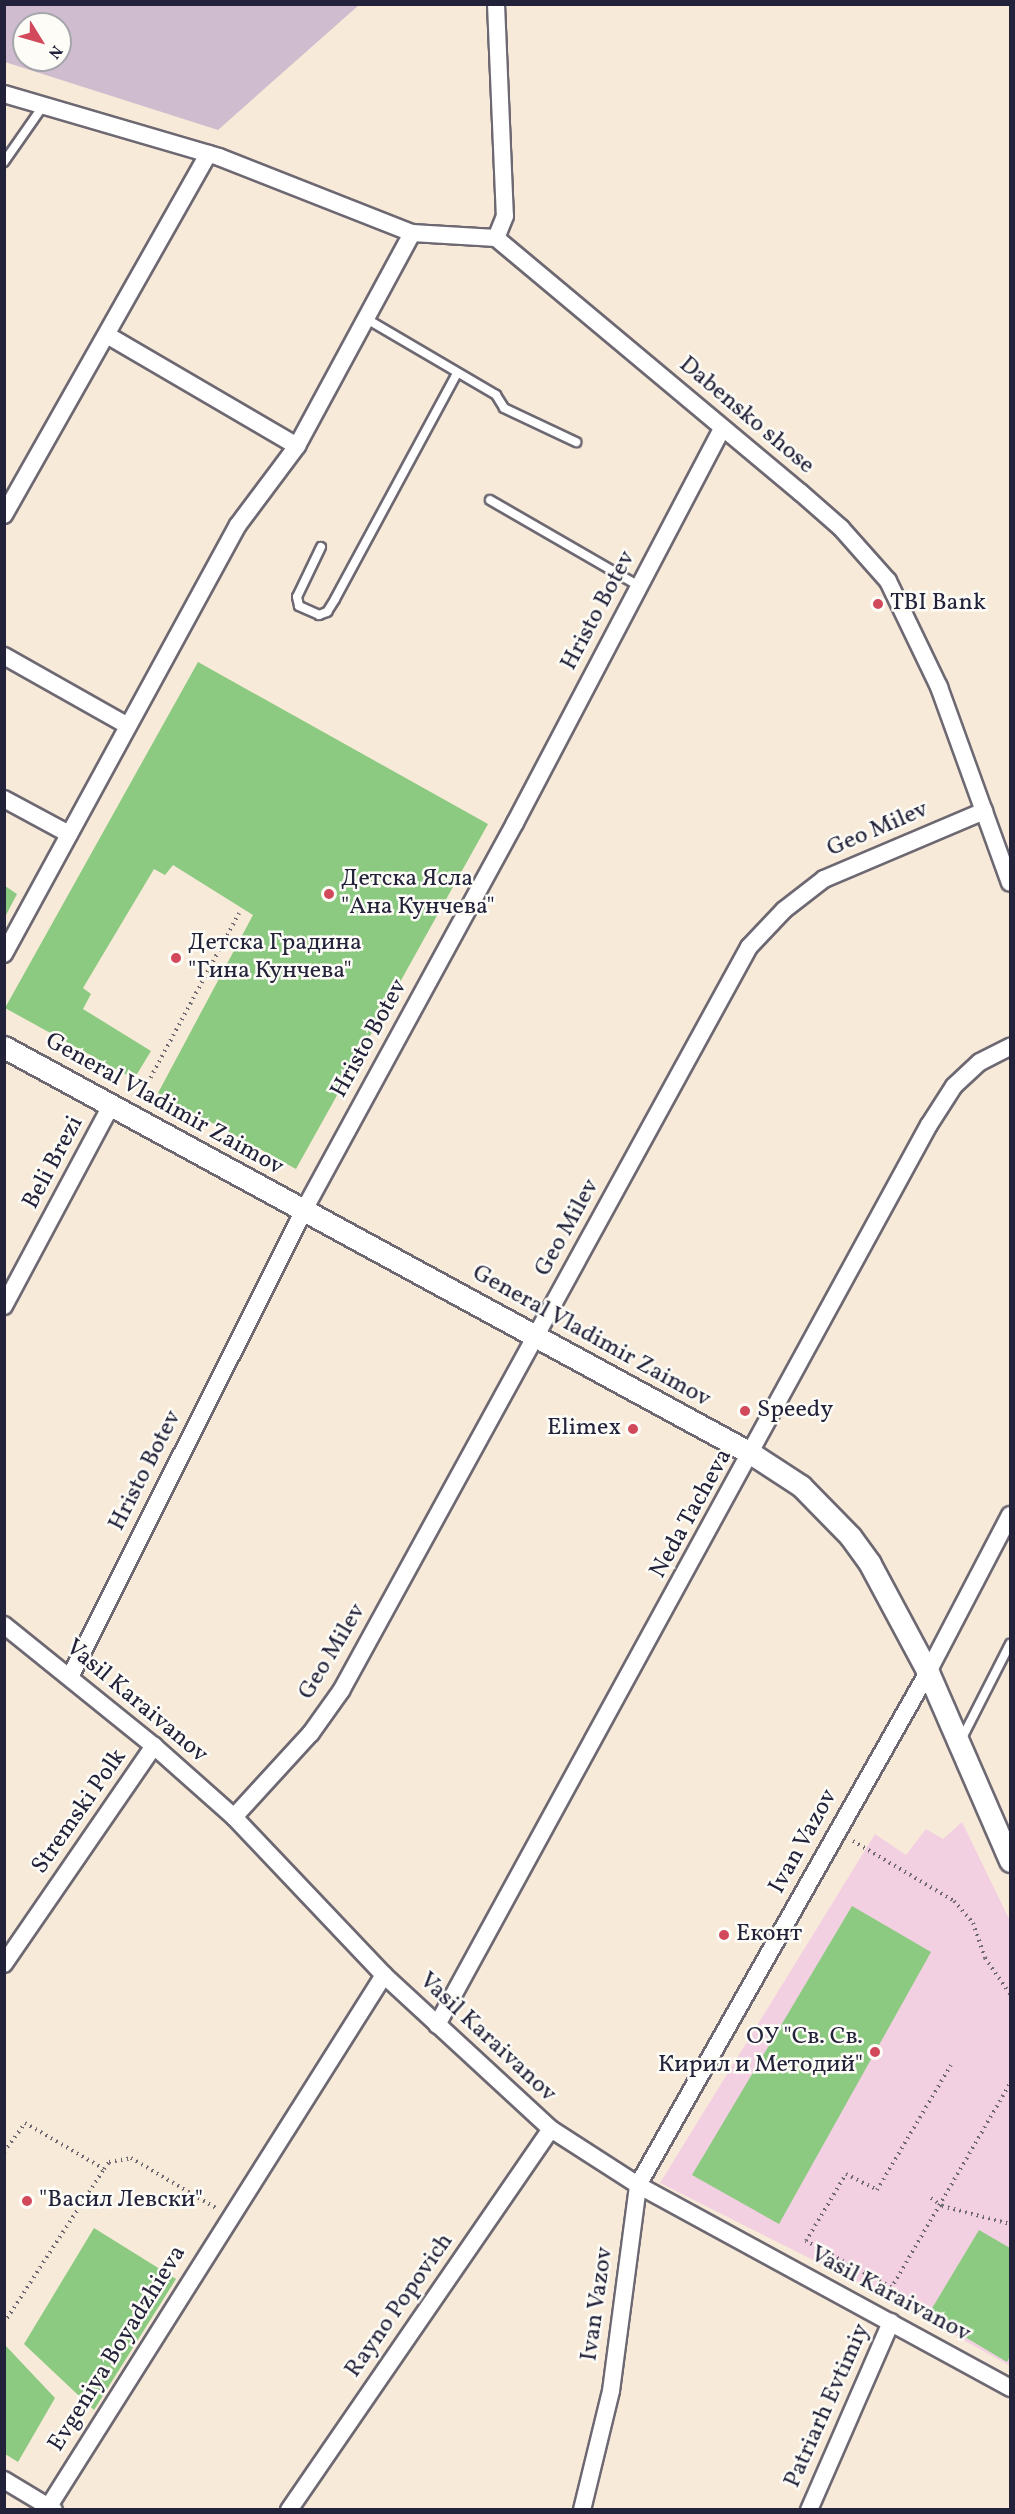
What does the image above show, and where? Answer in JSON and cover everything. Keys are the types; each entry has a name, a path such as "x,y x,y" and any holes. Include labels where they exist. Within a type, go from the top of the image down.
{"street":[{"path":"4,94 208,154 412,233 496,238 505,216 496,4"},
{"path":"4,515 208,154"},
{"path":"4,954 238,525 297,446 412,233"},
{"name":"Dabensko shose","path":"496,238 841,528 888,581 939,687 1011,883"},
{"path":"107,335 297,446"},
{"name":"Hristo Botev","path":"70,1677 304,1210 722,429"},
{"path":"4,656 128,726"},
{"path":"4,799 69,834"},
{"name":"Geo Milev","path":"234,1817 311,1733 341,1691 749,947 784,909 824,879 984,811"},
{"name":"General Vladimir Zaimov","path":"4,1047 752,1454 801,1486 850,1536 928,1672 1011,1861"},
{"name":"Neda Tacheva","path":"437,2025 947,1096 980,1062 1011,1047"},
{"name":"Beli Brezi","path":"4,1306 111,1106"},
{"name":"Ivan Vazov","path":"582,2510 611,2391 638,2185 928,1672 1011,1515"},
{"name":"Vasil Karaivanov","path":"4,1625 154,1746 234,1817 384,1975 551,2130 638,2185 1011,2388"},
{"name":"Stremski Polk","path":"4,1964 154,1746"},
{"name":"Evgeniya Boyadzhieva","path":"51,2508 229,2216 384,1975"},
{"name":"Rayno Popovich","path":"289,2510 551,2130"},
{"name":"Patriarh Evtimiy","path":"809,2510 891,2322"},
{"path":"4,2480 51,2508"}],"lane":[{"path":"4,162 43,106"},
{"path":"365,318 496,395 504,408 576,442"},
{"path":"321,547 297,597 299,606 319,615 327,612 335,599 457,373"},
{"path":"490,500 639,586"},
{"path":"959,1744 1011,1644"}],"path":[{"path":"130,1116 239,913"},
{"path":"838,1832 954,1901 974,1923 985,1958 1011,1994"},
{"path":"891,2287 806,2241 846,2174 877,2190 951,2065"},
{"path":"875,2314 942,2205 1011,2083"},
{"path":"4,2152 25,2123 104,2169"},
{"path":"4,2323 109,2162 131,2158 229,2216"},
{"path":"931,2198 942,2205 1011,2224"}],"shaded area":[{"path":"5,4 359,5 218,130 36,72 72,72 72,12 12,12 12,64 5,62"},
{"name":"ОУ \"Св. Св. Кирил и Методий\"","path":"962,1822 1010,1921 1010,2366 887,2297 660,2183 875,1834 906,1855 926,1829 943,1839"}],"green space":[{"path":"198,662 488,824 296,1169 158,1093 253,915 173,865 165,875 154,869 83,988 91,994 83,1009 151,1051 134,1079 5,1008"},
{"path":"5,886 17,894 5,917"},
{"path":"852,1906 931,1952 779,2224 692,2175"},
{"path":"94,2228 176,2279 94,2410 24,2344"},
{"path":"979,2230 1010,2248 1010,2356 1007,2362 928,2315"},
{"path":"5,2345 55,2398 18,2462 5,2454"}],"place":[{"name":"TBI Bank","path":"878,604"},
{"name":"Детска Ясла \"Ана Кунчева\"","path":"329,894"},
{"name":"Детска Градина \"Гина Кунчева\"","path":"176,958"},
{"name":"Speedy","path":"745,1411"},
{"name":"Elimex","path":"633,1429"},
{"name":"Еконт","path":"724,1935"},
{"name":"ОУ \"Св. Св. Кирил и Методий\"","path":"875,2052"},
{"name":"\"Васил Левски\"","path":"27,2201"}]}
